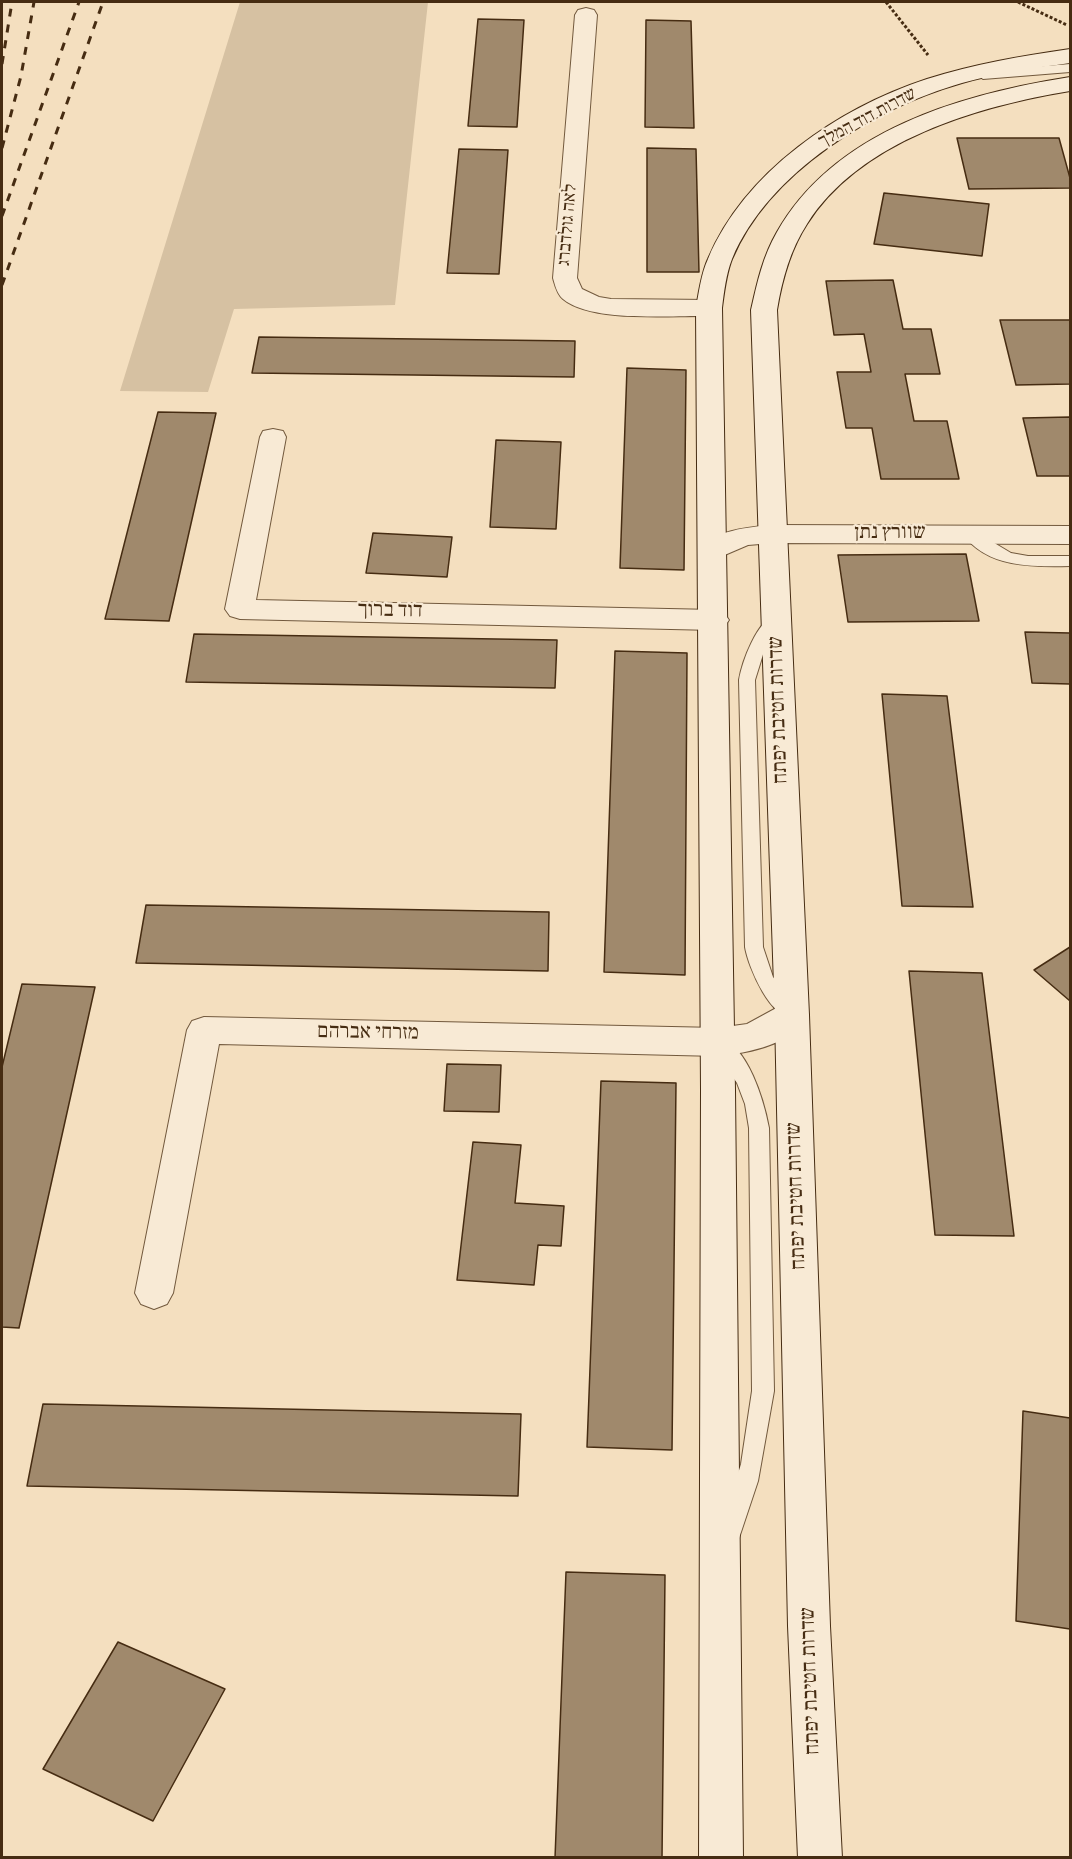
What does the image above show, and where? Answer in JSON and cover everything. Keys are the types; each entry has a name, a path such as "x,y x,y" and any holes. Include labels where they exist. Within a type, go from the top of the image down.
{"main road":[{"name":"לאה גולדברג","path":"586,15 565,278 571,293 592,304 611,307 709,308"},
{"name":"שדרות דוד המלך","path":"713,551 709,308 720,259 735,230 756,201 782,174 816,146 850,124 915,92 954,79 996,68 1071,56"},
{"name":"שדרות דוד המלך","path":"772,534 764,310 769,277 785,239 804,210 830,182 868,154 906,132 952,111 996,98 1071,84"},
{"name":"דוד ברוך","path":"273,436 240,609 714,620"},
{"name":"שוורץ נתן","path":"713,551 742,537 772,534 1071,535"},
{"name":"שדרות חטיבת יפתח","path":"772,534 792,1015 809,1626 820,1857"},
{"path":"713,551 718,1042 721,1857"},
{"name":"מזרחי אברהם","path":"154,1293 204,1030 718,1042 753,1036 769,1030 792,1015"}],"lane":[{"path":"954,79 1071,68"},
{"path":"971,534 990,551 1017,561 1071,561"}],"path":[{"path":"886,2 954,79"},
{"path":"1018,2 1071,27"}],"shaded area":[{"path":"240,2 428,2 395,305 234,309 208,392 120,391"}],"building":[{"path":"478,19 524,20 517,127 468,126"},
{"path":"646,20 691,21 694,128 645,127"},
{"path":"957,138 1059,138 1070,178 1070,188 969,189"},
{"path":"647,148 696,149 699,272 647,272"},
{"path":"459,149 508,150 499,274 447,273"},
{"path":"884,193 989,204 982,256 874,244"},
{"path":"893,280 903,329 931,329 940,374 905,374 914,421 947,421 959,479 881,479 872,428 846,428 837,372 871,372 864,334 834,335 826,281"},
{"path":"1000,320 1070,320 1070,384 1016,385"},
{"path":"259,337 575,341 574,377 252,373"},
{"path":"627,368 686,370 684,570 620,568"},
{"path":"158,412 216,413 169,621 105,619"},
{"path":"1070,417 1070,476 1037,476 1023,418"},
{"path":"496,440 561,442 556,529 490,527"},
{"path":"373,533 452,537 447,577 366,573"},
{"path":"966,554 979,621 848,622 838,555"},
{"path":"1025,632 1070,633 1070,684 1032,683"},
{"path":"194,634 557,640 555,688 186,682"},
{"path":"615,651 687,653 685,975 604,972"},
{"path":"882,694 947,696 973,907 902,906"},
{"path":"146,905 549,912 548,971 136,963"},
{"path":"1070,947 1070,1001 1034,970"},
{"path":"909,971 982,973 1014,1236 935,1235"},
{"path":"22,984 95,987 19,1328 2,1327 2,1067"},
{"path":"447,1064 501,1065 499,1112 444,1111"},
{"path":"601,1081 676,1083 672,1450 587,1447"},
{"path":"473,1142 521,1145 515,1203 564,1206 561,1246 538,1245 534,1285 457,1280"},
{"path":"43,1404 521,1414 518,1496 27,1486"},
{"path":"1023,1411 1070,1418 1070,1629 1016,1621"},
{"path":"566,1572 665,1575 662,1858 555,1858"},
{"path":"118,1642 225,1689 153,1821 43,1769"}],"railway":[{"path":"2,64 12,2"},
{"path":"2,148 21,76 34,2"},
{"path":"2,216 79,2"},
{"path":"2,285 103,2"}]}
